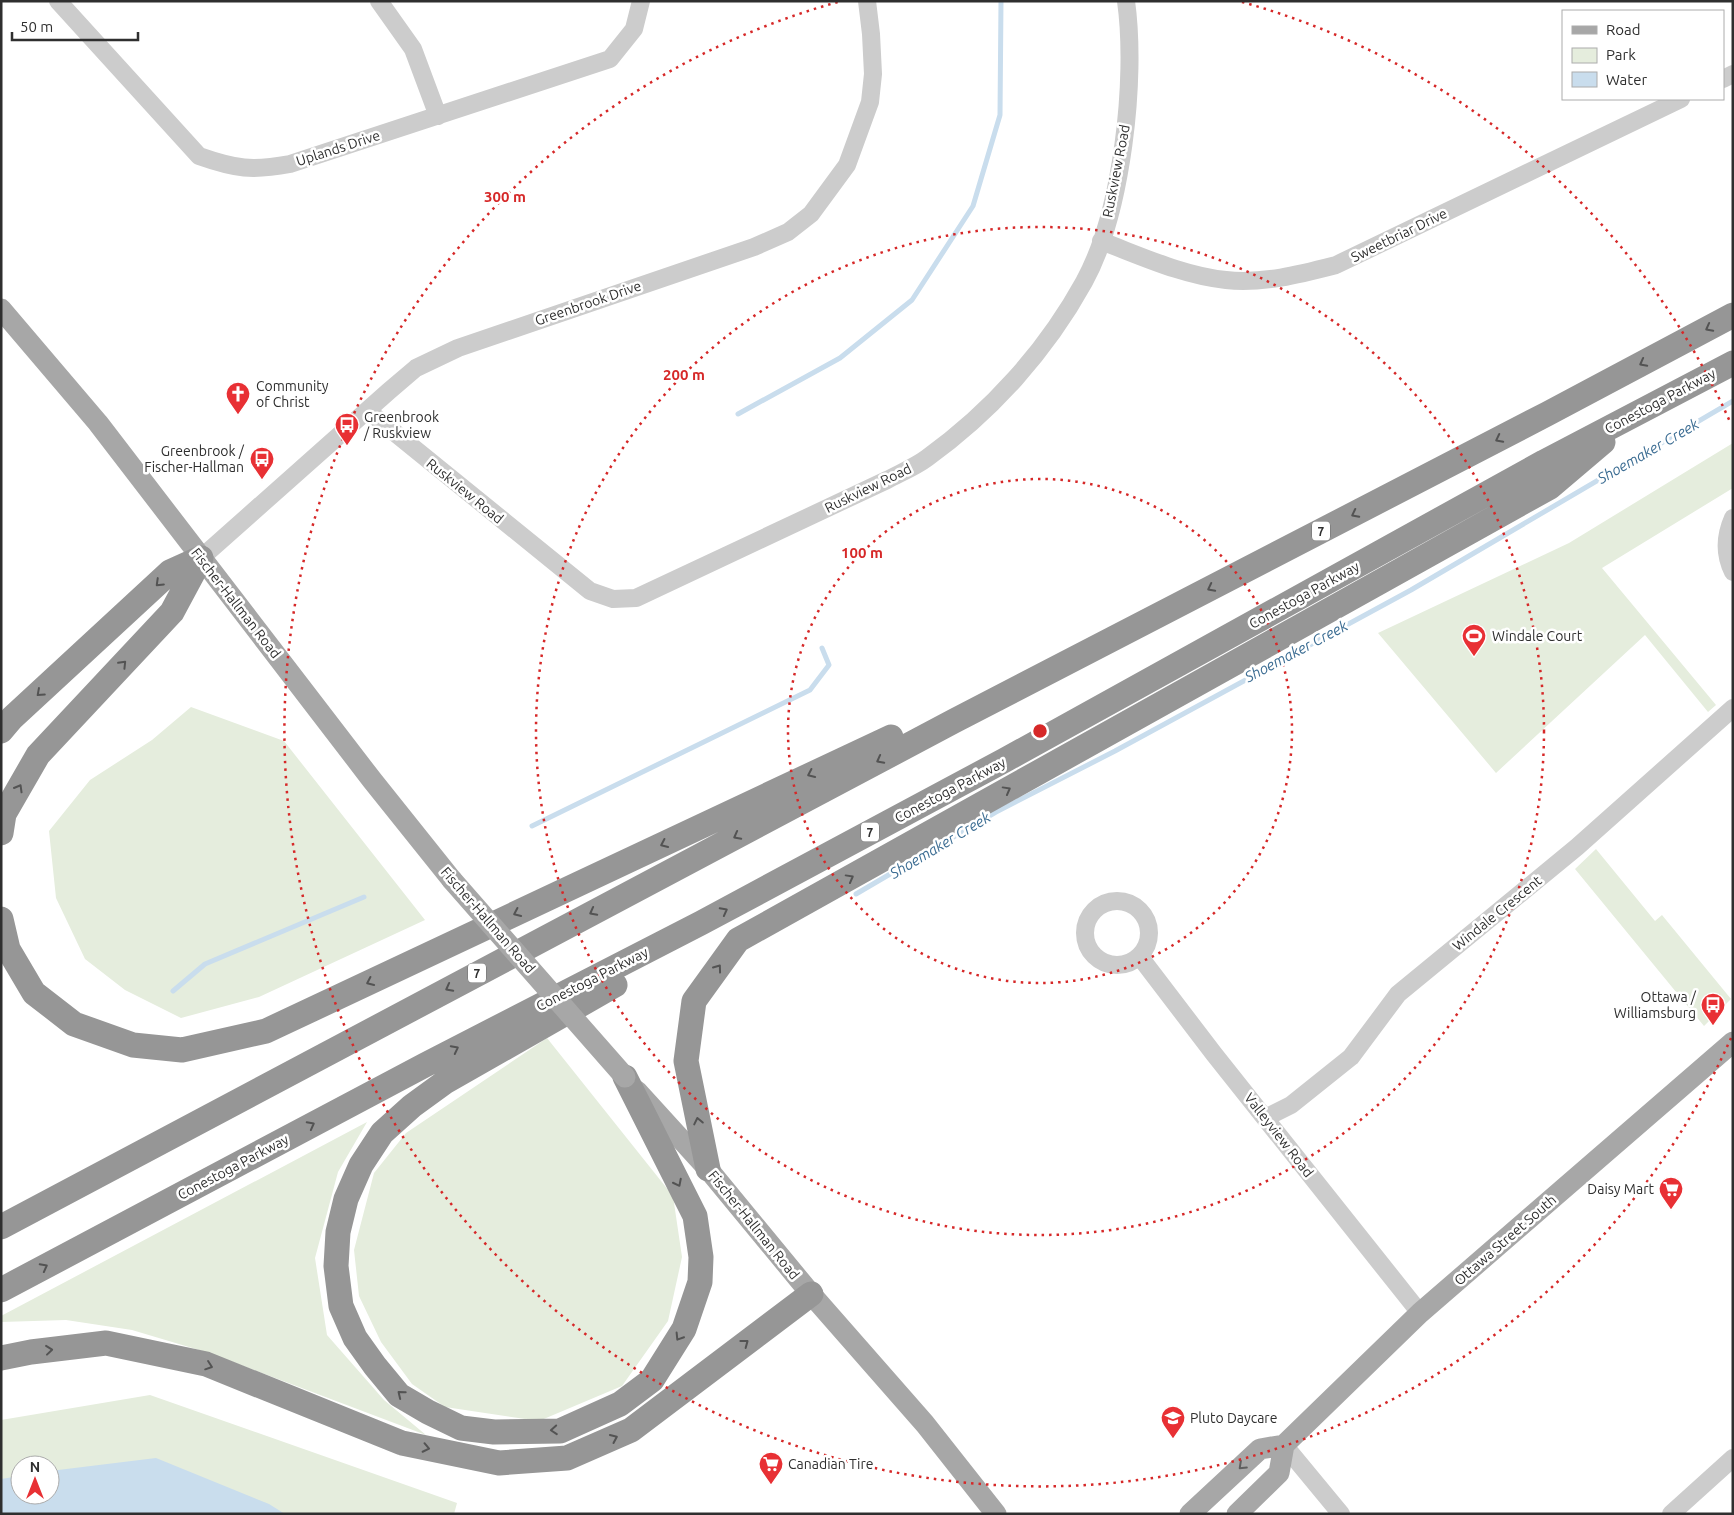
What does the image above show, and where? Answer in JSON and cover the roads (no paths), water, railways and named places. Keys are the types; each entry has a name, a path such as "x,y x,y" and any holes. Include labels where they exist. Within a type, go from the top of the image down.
{"highway":[{"name":"7","path":"1,1227 954,721 1547,414 1733,315"},
{"name":"Conestoga Parkway","path":"1,1290 425,1065 701,923 996,765 1544,462 1733,363"},
{"path":"708,1169 686,1061 694,1001 738,940 1550,487 1640,411"},
{"path":"1,731 12,718 170,572 201,558"},
{"path":"1,833 4,814 38,755 172,612 201,558"},
{"path":"1,919 8,949 34,993 74,1024 133,1045 182,1050 266,1031 899,733 954,721"},
{"path":"625,1077 695,1216 701,1257 700,1282 684,1329 652,1380 620,1404 560,1431 494,1432 461,1428 428,1412 399,1394 375,1366 355,1338 341,1306 336,1266 338,1232 346,1199 361,1165 382,1133 412,1106 445,1082 660,960 701,923"},
{"path":"1,1358 31,1352 106,1343 206,1364 402,1443 499,1463 567,1458 631,1430 817,1301"}],"main road":[{"name":"Fischer-Hallman Road","path":"1,309 98,423 372,780 452,880 708,1169 817,1301 925,1424 992,1511"},
{"name":"Ottawa Street South","path":"1284,1445 1420,1313 1733,1042"},
{"path":"1190,1514 1260,1449 1284,1445 1279,1473 1238,1514"}],"street":[{"name":"Uplands Drive","path":"58,1 199,156 229,167 259,170 290,164 610,59 634,29 642,1"},
{"path":"379,1 413,49 438,116"},
{"name":"Greenbrook Drive","path":"201,558 416,368 436,357 496,334 754,247 788,232 811,214 847,165 870,102 873,74 871,34 866,1"},
{"name":"Ruskview Road","path":"368,411 590,591 613,599 636,598 887,480 926,459 1005,390 1042,347 1084,281 1101,241 1118,173 1126,124 1129,83 1126,1"},
{"name":"Sweetbriar Drive","path":"1101,241 1202,277 1227,281 1253,281 1294,275 1336,265 1679,100"},
{"path":"1733,518 1727,532 1726,552 1733,572"},
{"name":"Windale Crescent","path":"1266,1118 1290,1105 1351,1056 1398,994 1577,847 1733,708"},
{"name":"Valleyview Road","path":"1140,957 1420,1313"},
{"path":"1284,1445 1341,1514"},
{"path":"1671,1514 1733,1458"}],"water":[{"path":"156,1458 269,1504 285,1514 1,1514 1,1479 10,1478 10,1505 60,1505 60,1470"}],"waterway":[{"path":"738,414 840,358 912,300 973,206 1000,115 1001,1"},
{"name":"Shoemaker Creek","path":"856,894 996,812 1115,751 1411,590 1733,401"},
{"path":"532,826 810,690 829,665 822,648"},
{"path":"173,991 205,964 364,897"}],"place":[{"name":"Community of Christ","path":"238,415"},
{"name":"Greenbrook / Ruskview","path":"347,446"},
{"name":"Greenbrook / Fischer-Hallman","path":"262,480"},
{"name":"Windale Court","path":"1474,657"},
{"name":"Ottawa / Williamsburg","path":"1713,1026"},
{"name":"Daisy Mart","path":"1671,1210"},
{"name":"Pluto Daycare","path":"1173,1439"},
{"name":"Canadian Tire","path":"771,1485"}]}
